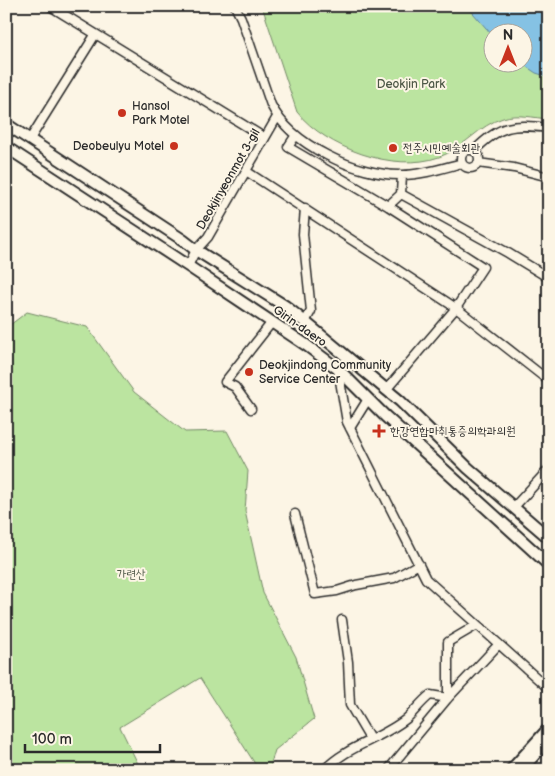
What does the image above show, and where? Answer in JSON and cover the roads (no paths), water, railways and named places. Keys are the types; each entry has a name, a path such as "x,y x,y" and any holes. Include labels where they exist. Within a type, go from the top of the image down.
{"street":[{"path":"50,6 265,138"},
{"path":"235,6 277,117 296,135 332,157 361,169 402,175 440,170 462,163"},
{"path":"30,139 95,35"},
{"name":"Deokjinyeonmot 3-gil","path":"188,266 196,250 208,237 277,117"},
{"name":"Girin-daero","path":"6,124 196,250 285,306 386,390 468,468 549,538"},
{"path":"474,151 482,142 501,129 512,126 549,128"},
{"path":"296,135 288,147 388,206 484,267 456,308 386,390"},
{"name":"Girin-daero","path":"6,147 272,322 338,369 385,416 549,565"},
{"path":"469,150 474,151 479,157 478,163 474,167 469,168 462,163 464,153 469,150"},
{"path":"478,163 519,169 549,177"},
{"path":"246,171 456,308 549,381"},
{"path":"388,206 401,194 402,175"},
{"path":"401,194 508,253 549,278"},
{"path":"305,208 302,234 311,311 305,322"},
{"path":"251,409 235,386 225,382 272,322"},
{"path":"338,369 347,422 426,579 549,688"},
{"path":"350,428 368,399"},
{"path":"514,508 549,469"},
{"path":"295,514 315,594 338,591 356,585 394,578 419,564"},
{"path":"342,620 348,662 350,705 370,739"},
{"path":"448,698 448,642 476,625"},
{"path":"388,770 448,698 499,644"},
{"path":"324,770 335,760 406,719 430,695 448,698"},
{"path":"511,770 549,728"},
{"path":"521,770 549,739"}],"water":[{"path":"467,6 549,6 549,77 532,70 532,22 482,23"}],"place":[{"name":"Hansol Park Motel","path":"122,113"},
{"name":"Deobeulyu Motel","path":"174,146"},
{"name":"전주시민예술회관","path":"393,148"},
{"name":"Deokjindong Community Service Center","path":"249,372"},
{"name":"한강연합마취통증의학과의원","path":"379,431"}],"park label":[{"name":"Deokjin Park","path":"411,84"},
{"name":"가련산","path":"131,574"}]}
